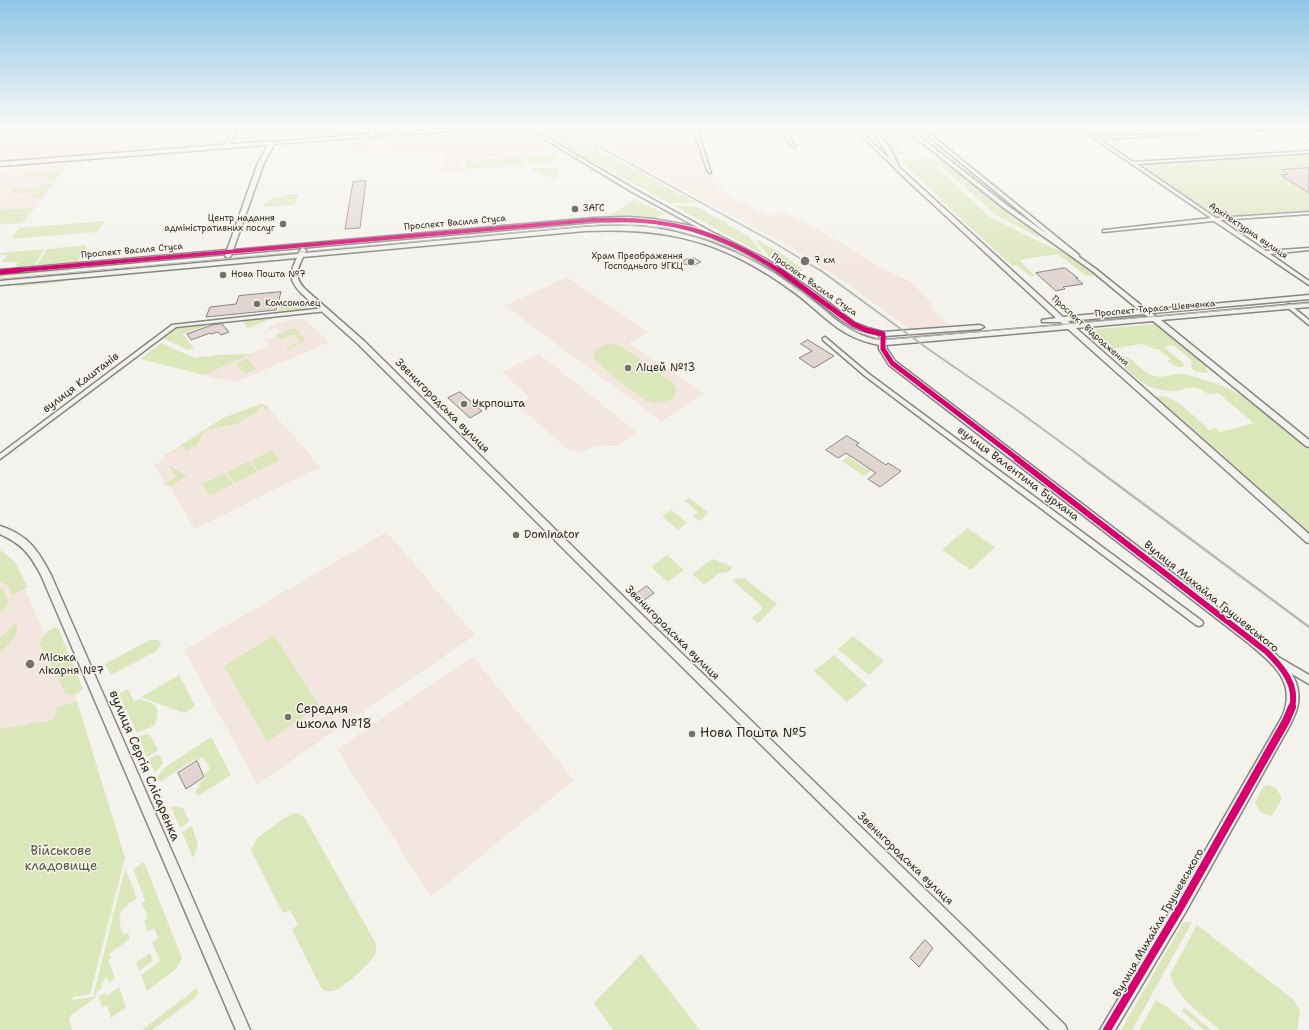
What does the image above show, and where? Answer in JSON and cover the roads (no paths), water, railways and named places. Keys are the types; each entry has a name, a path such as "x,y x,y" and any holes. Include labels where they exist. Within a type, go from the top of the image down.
{"street":[{"path":"227,261 257,174"},
{"path":"606,174 717,237"},
{"name":"Проспект Відродження","path":"905,174 1062,319 1309,539"},
{"path":"964,174 1006,207 1094,270"},
{"path":"977,174 1152,318 1309,444"},
{"name":"Архітектурна вулиця","path":"1148,174 1309,283"},
{"path":"1105,231 1214,220 1309,213"},
{"name":"Проспект Василя Стуса","path":"0,283 227,261 303,249 611,219 663,222 694,229 739,245 784,272 854,324 882,338"},
{"name":"Проспект Василя Стуса","path":"0,272 230,252 303,249 604,227 649,229 687,236 707,242 736,254 762,268 798,292 848,333 868,340 882,338"},
{"name":"Звенигородська вулиця","path":"303,249 294,275 295,282 302,290 382,363 425,408 512,491 696,674 958,928 1060,1030"},
{"path":"1264,252 1309,249"},
{"name":"Проспект Тараса Шевченка","path":"882,338 1144,311 1309,297"},
{"name":"Проспект Тараса Шевченка","path":"882,338 1069,325 1309,305"},
{"path":"1289,306 1309,323"},
{"name":"вулиця Каштанів","path":"0,457 174,326 203,321 325,310"},
{"name":"Вулиця Михайла Грушевського","path":"882,338 883,349 892,363 1205,602 1273,658 1286,672 1293,687 1293,706 1180,908 1107,1030"},
{"name":"вулиця Валентина Бурхана","path":"825,339 867,375 1199,624"},
{"name":"вулиця Сергія Слісаренка","path":"0,530 16,537 33,550 46,575 243,1030"},
{"path":"1273,658 1309,680"}],"tram line":[{"path":"0,279 609,224 667,228 713,241 732,249 772,271 854,331 882,340 1309,303"}],"railway":[{"path":"649,174 773,242 821,271"},
{"path":"820,270 1085,460"},
{"path":"1083,459 1309,627"}],"place":[{"name":"ЗАГС","path":"575,209"},
{"name":"Центр надання адміністративних послуг","path":"283,224"},
{"name":"7 км","path":"805,261"},
{"name":"Храм Преображення Господнього УГКЦ","path":"691,262"},
{"name":"Нова Пошта №7","path":"223,275"},
{"name":"Комсомолец","path":"257,304"},
{"name":"Ліцей №13","path":"628,368"},
{"name":"Укрпошта","path":"464,404"},
{"name":"Dominator","path":"516,535"},
{"name":"Міська лікарня №7","path":"30,664"},
{"name":"Середня школа №18","path":"288,717"},
{"name":"Нова Пошта №5","path":"692,734"}],"park label":[{"name":"Військове кладовище","path":"61,860"}]}
